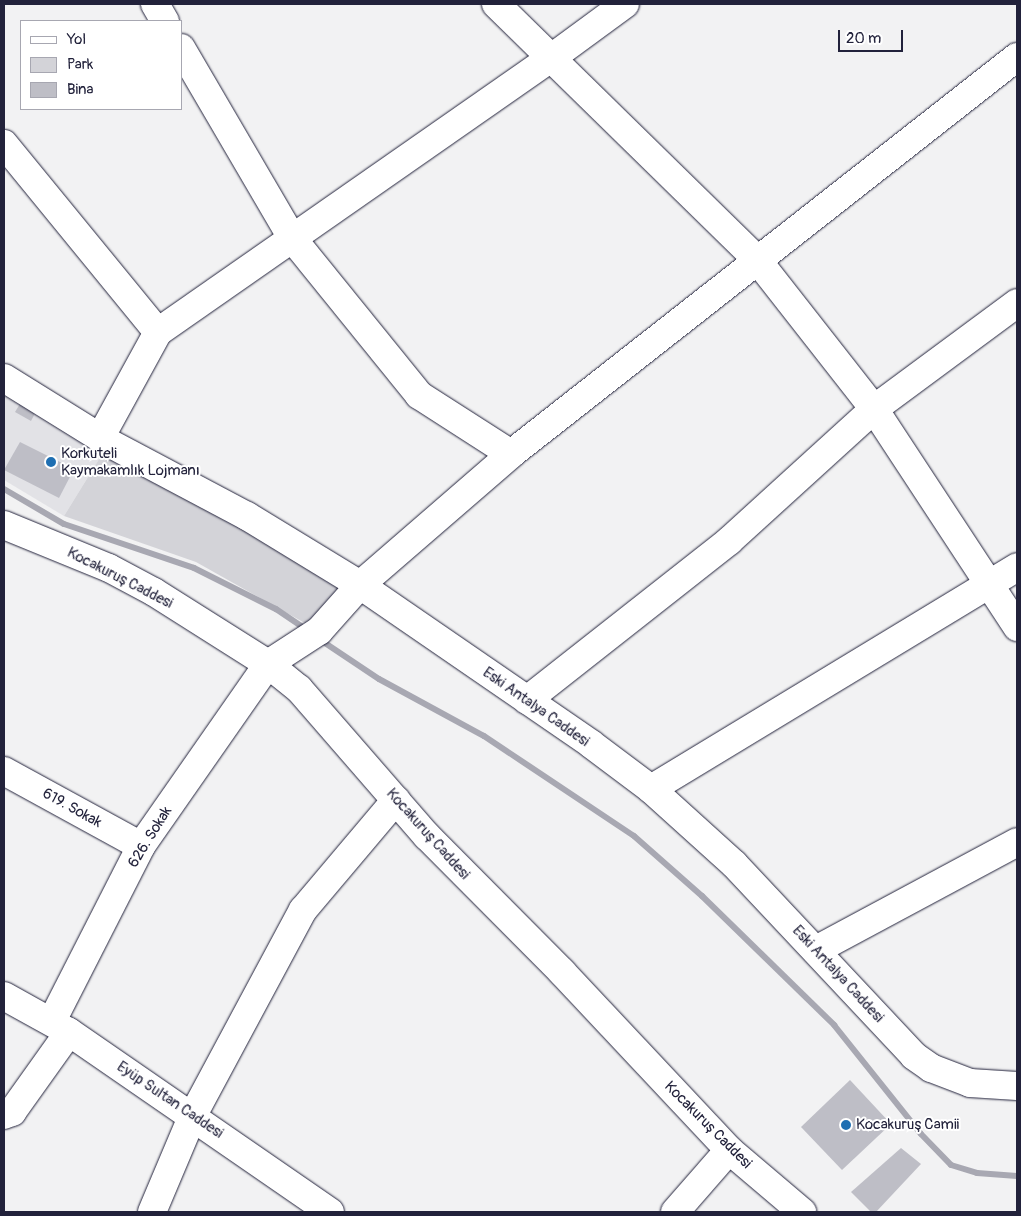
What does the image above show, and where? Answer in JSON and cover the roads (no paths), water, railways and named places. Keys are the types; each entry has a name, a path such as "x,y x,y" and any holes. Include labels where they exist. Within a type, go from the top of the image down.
{"street":[{"path":"155,4 165,20"},
{"path":"496,4 758,261 874,409 991,582 1017,627"},
{"path":"100,438 158,332 550,59 625,4"},
{"path":"182,50 292,238 419,395 511,454"},
{"path":"268,664 320,631 360,585 511,454 1017,57"},
{"path":"4,144 158,332"},
{"path":"527,700 729,541 874,409 1017,303"},
{"name":"Eski Antalya Caddesi","path":"4,378 100,438 247,516 360,585 527,700 651,789 734,864 914,1056 931,1068 970,1083 1017,1086"},
{"name":"Kocakuruş Caddesi","path":"4,526 109,568 193,615 268,664 319,708 427,836 562,972 728,1150 802,1212"},
{"path":"651,789 1017,567"},
{"name":"626. Sokak","path":"4,1115 12,1112 60,1027 141,846 268,664"},
{"name":"619. Sokak","path":"4,771 141,846"},
{"path":"152,1212 193,1115 303,910 396,800"},
{"path":"816,950 1017,842"},
{"name":"Eyüp Sultan Caddesi","path":"4,996 60,1027 193,1115 330,1212"},
{"path":"675,1212 728,1150"}],"waterway":[{"path":"4,489 64,524 194,568 276,609 307,630"},
{"path":"319,639 379,679 484,736 634,836 702,896 834,1025 921,1134 951,1165 977,1173 1017,1176"}],"place":[{"name":"Korkuteli Kaymakamlık Lojmanı","path":"51,462"},
{"name":"Kocakuruş Camii","path":"846,1125"}]}
